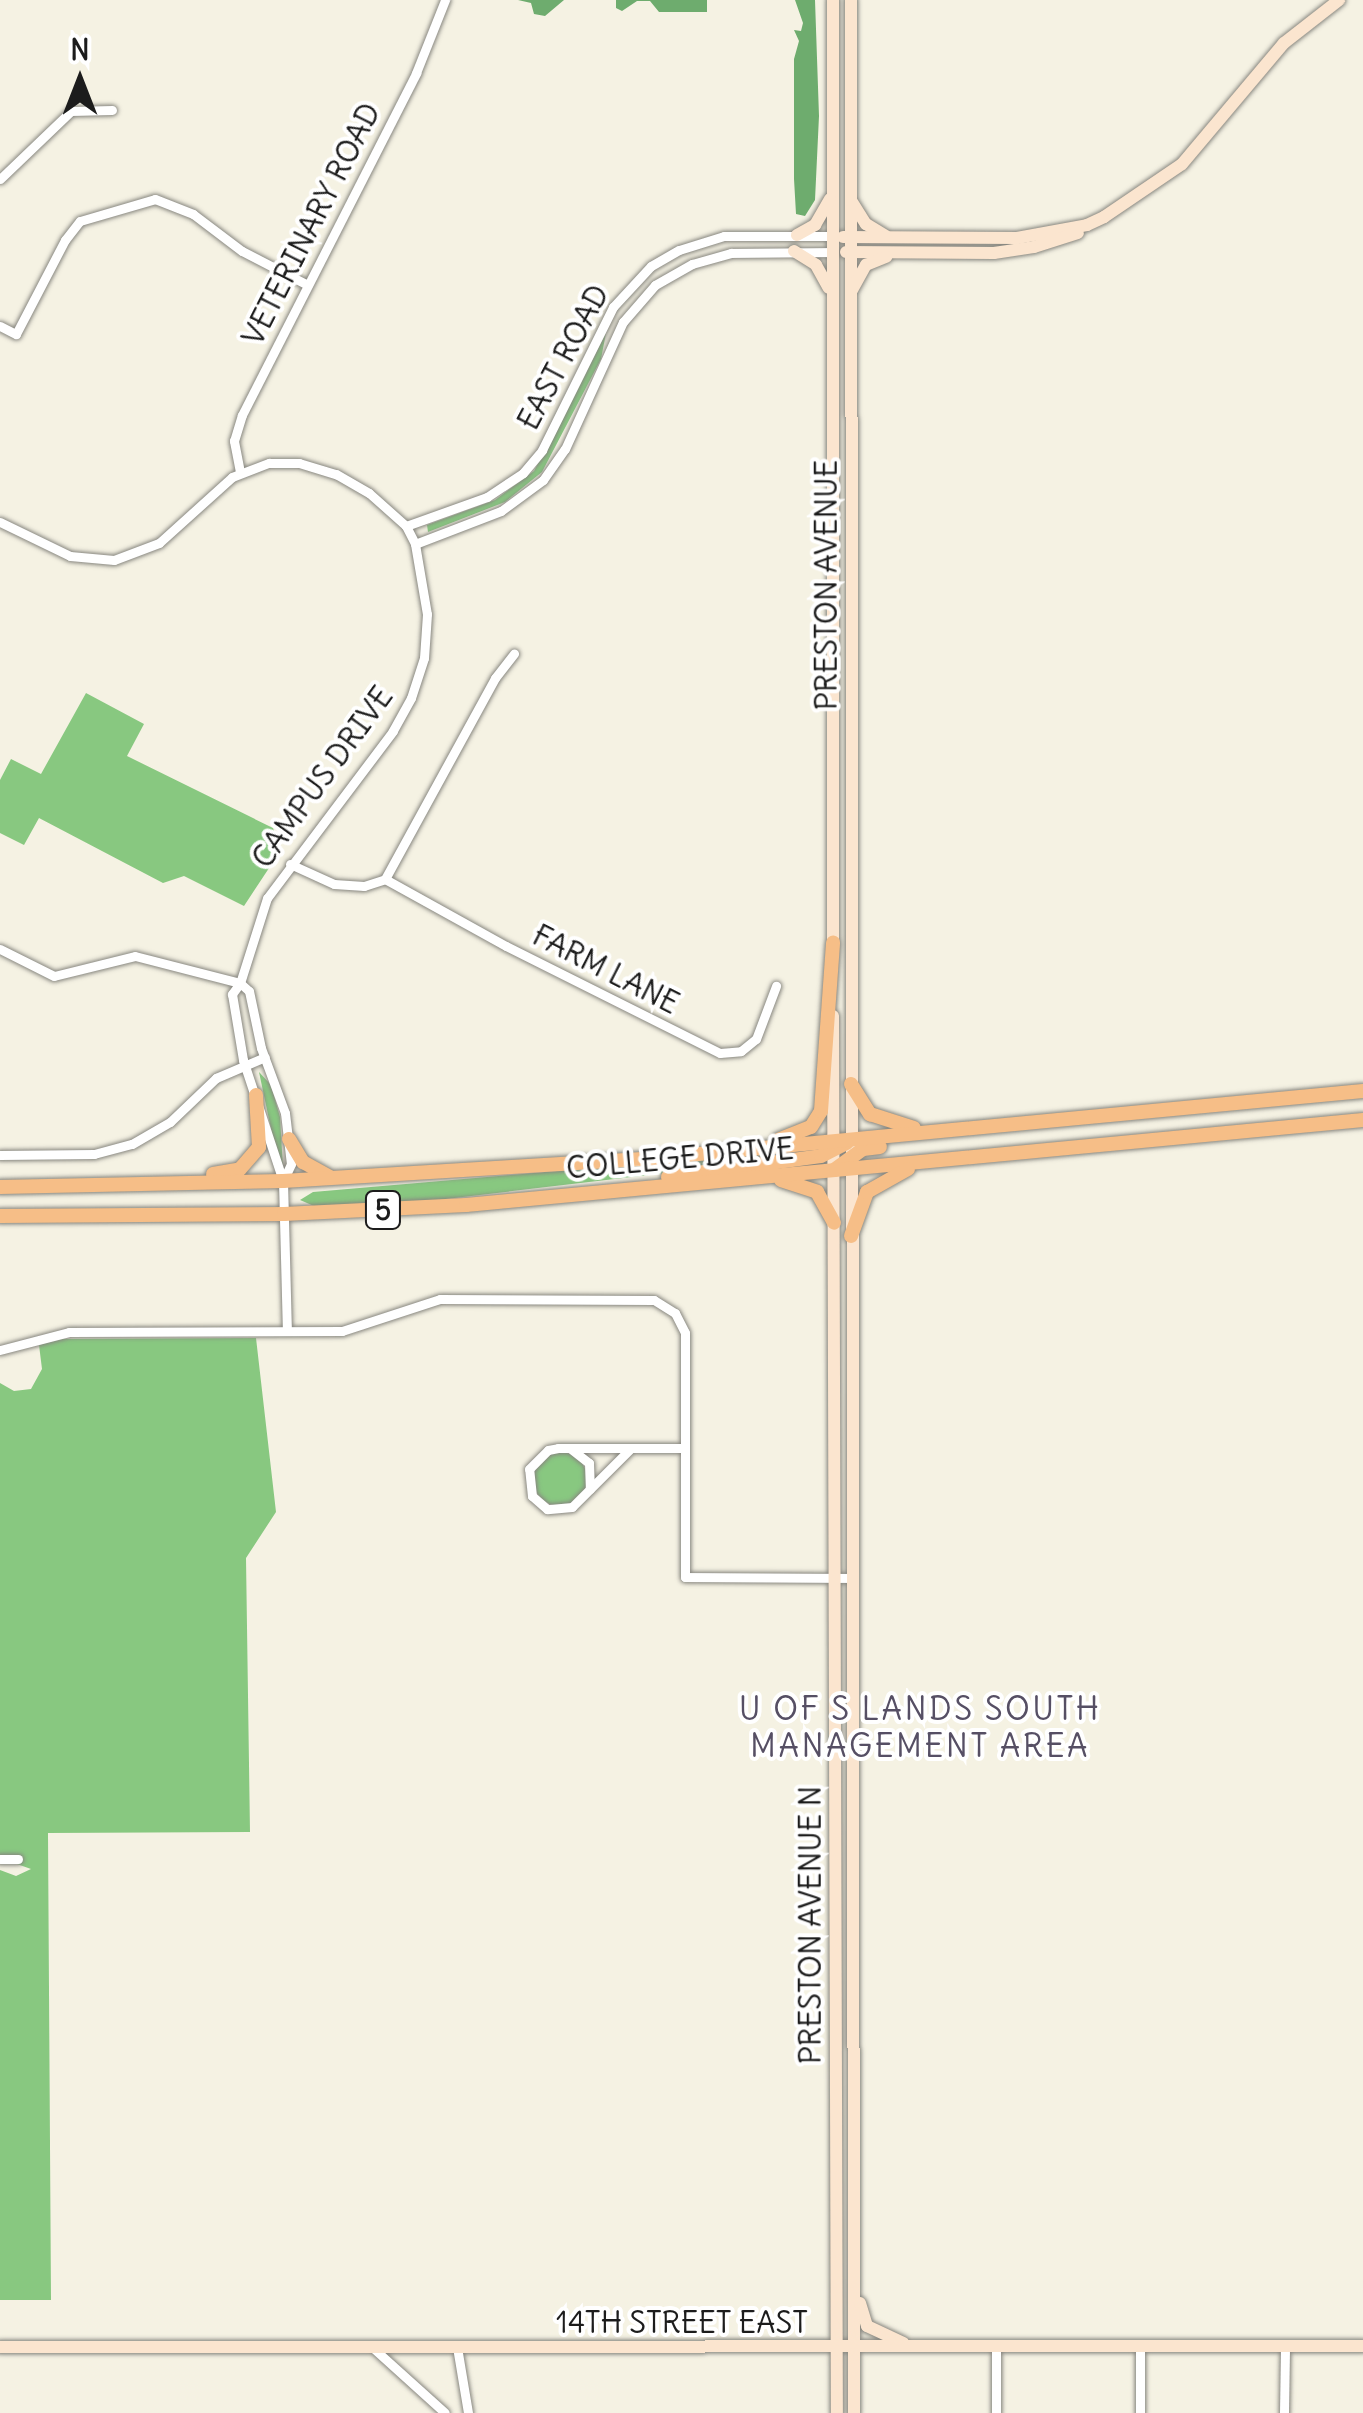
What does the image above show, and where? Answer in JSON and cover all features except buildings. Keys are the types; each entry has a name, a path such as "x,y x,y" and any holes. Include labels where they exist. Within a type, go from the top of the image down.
{"main road":[{"name":"PRESTON AVENUE","path":"833,0 834,1147"},
{"name":"PRESTON AVENUE","path":"851,1155 852,0"},
{"path":"832,236 850,245 898,254 1024,249 1071,237 1137,199 1182,164 1284,43 1339,0"},
{"path":"797,236 820,220 832,192"},
{"path":"850,198 866,224 893,240"},
{"path":"832,252 850,245 893,240 1017,238 1087,225"},
{"path":"794,252 819,269 832,295"},
{"path":"850,294 866,265 898,254"},
{"path":"752,1149 805,1131 819,1118 833,942"},
{"path":"851,1084 870,1114 894,1125 934,1132"},
{"path":"851,1155 934,1132 1363,1091"},
{"path":"161,1184 192,1175 227,1174 244,1166 261,1142 256,1096"},
{"path":"466,1205 834,1147 851,1155 933,1162 1363,1120"},
{"path":"834,1171 863,1149 1013,1124"},
{"path":"289,1139 308,1167 335,1179"},
{"name":"COLLEGE DRIVE","path":"0,1187 335,1179 752,1149 834,1147"},
{"name":"PRESTON AVENUE N","path":"834,1147 836,2413"},
{"name":"PRESTON AVENUE N","path":"851,1155 854,2413"},
{"path":"851,1236 861,1204 876,1183 933,1162"},
{"name":"COLLEGE DRIVE","path":"0,1216 284,1214 466,1205 834,1171"},
{"path":"766,1177 817,1192 834,1223"},
{"path":"854,2249 867,2326 910,2346"},
{"name":"14TH STREET EAST","path":"0,2347 1363,2346"}],"street":[{"name":"VETERINARY ROAD","path":"240,472 234,452 236,430 416,74 446,0"},
{"path":"0,179 71,111 112,110"},
{"path":"0,326 16,334 65,240 80,221 155,199 193,214 242,251 308,284"},
{"name":"EAST ROAD","path":"406,526 487,497 523,473 542,450 613,307 651,266 680,250 724,236 832,236"},
{"name":"EAST ROAD","path":"416,544 501,512 543,480 564,449 624,322 655,285 715,256 832,252"},
{"name":"CAMPUS DRIVE","path":"240,472 268,464 312,466 369,493 406,526 416,544 427,614 424,658 412,698 394,731 290,864 259,914 240,983 234,988 232,1000 244,1064 272,1144 276,1171 283,1181 287,1331"},
{"path":"0,522 70,556 114,560 158,543 240,472"},
{"path":"290,864 334,884 364,886 385,879 494,678 514,654"},
{"name":"FARM LANE","path":"385,879 506,946 720,1053 741,1050 756,1039 776,986"},
{"path":"0,949 54,976 135,956 240,983"},
{"name":"CAMPUS DRIVE","path":"240,983 249,991 264,1057 280,1093 289,1139 290,1171 283,1181"},
{"path":"0,1155 94,1154 132,1144 170,1122 216,1078 264,1057"},
{"path":"0,1350 69,1332 351,1329 440,1299 654,1300 675,1313 685,1333 685,1577 852,1578"},
{"path":"631,1448 572,1507 552,1510 538,1504 530,1492 528,1475 533,1460 548,1450 569,1448 631,1448 684,1448"},
{"path":"569,1448 591,1469 588,1494"},
{"path":"0,1859 18,1859"},
{"path":"1284,2413 1285,2346"},
{"path":"372,2347 411,2378 445,2413"},
{"path":"457,2347 468,2413"},
{"path":"996,2347 996,2413"},
{"path":"1140,2347 1140,2413"}],"green space":[{"path":"518,0 564,0 545,16 534,14 531,3"},
{"path":"616,0 707,0 707,12 659,12 650,1 637,1 622,11 616,8"},
{"path":"795,0 815,0 819,116 815,200 805,216 796,214 794,179 794,59 799,41 794,30 801,31 803,23"},
{"path":"606,333 601,359 542,472 505,502 428,532 427,525 495,500 534,471"},
{"path":"86,693 144,724 127,756 273,828 281,850 244,906 184,876 163,883 39,818 24,845 0,833 0,780 11,759 41,774"},
{"path":"259,1072 271,1085 280,1117 283,1168 278,1162"},
{"path":"810,1152 810,1156 437,1200 314,1206 300,1200 313,1192"},
{"path":"256,1338 276,1512 246,1558 250,1832 48,1833 51,2300 0,2300 0,1870 16,1876 31,1869 0,1858 0,1383 14,1391 31,1389 42,1369 39,1345 59,1339"},
{"path":"560,1452 579,1460 587,1479 579,1498 560,1506 541,1498 533,1479 541,1460"}],"district":[{"name":"U OF S LANDS SOUTH MANAGEMENT AREA","path":"920,1728"}]}
